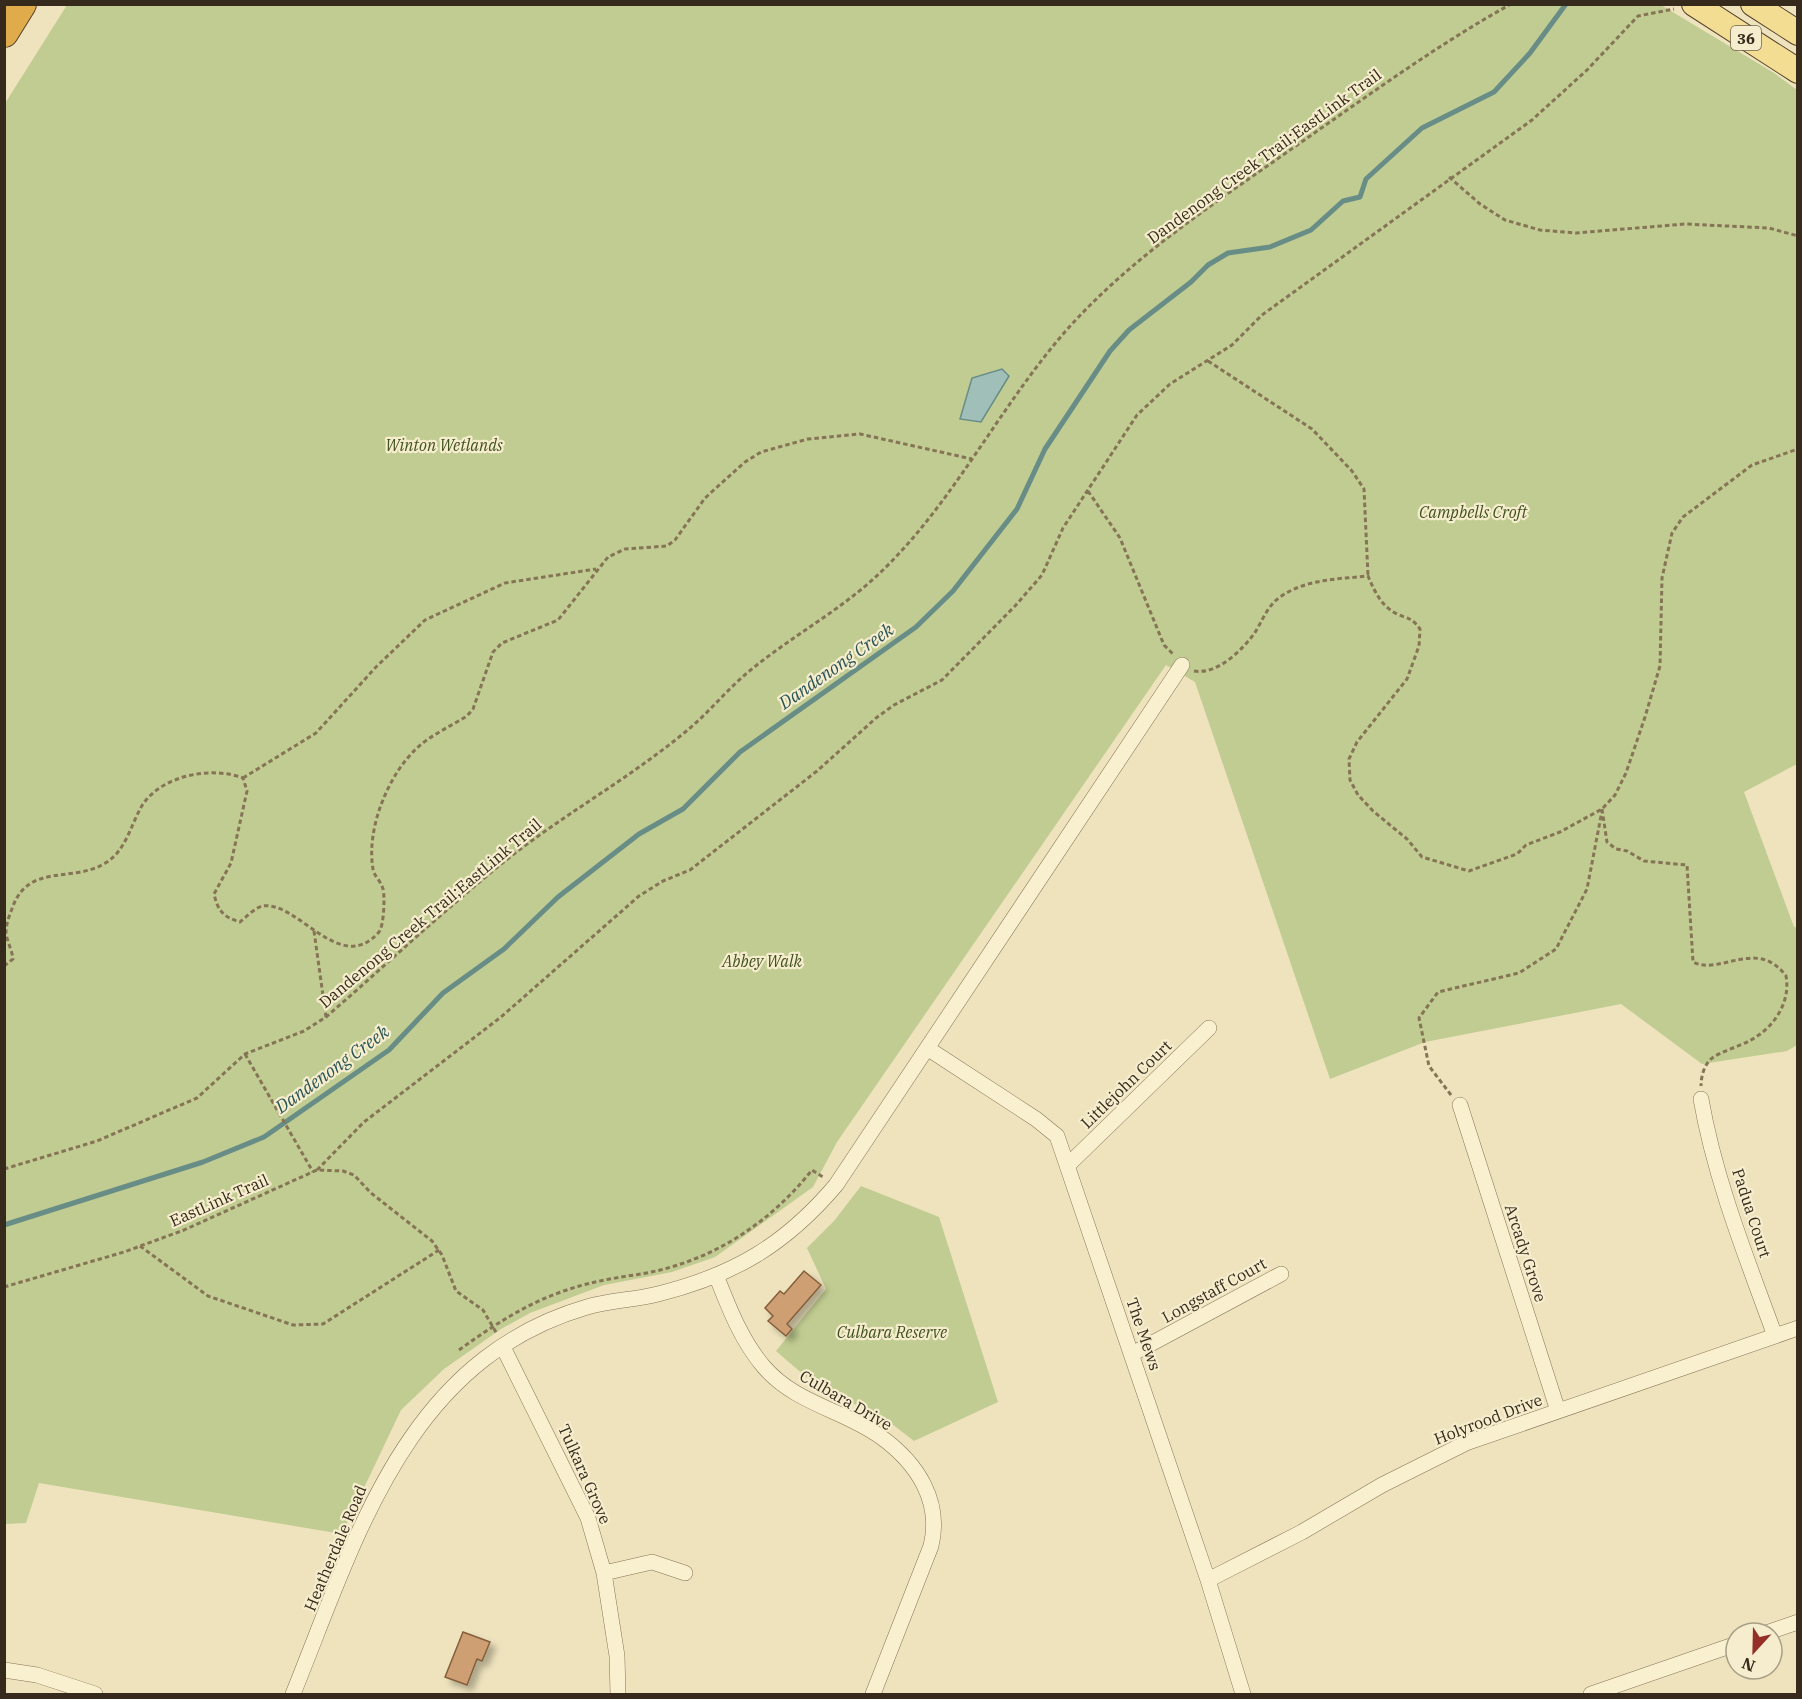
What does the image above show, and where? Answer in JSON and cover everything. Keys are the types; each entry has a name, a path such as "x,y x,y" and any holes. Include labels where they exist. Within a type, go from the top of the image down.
{"highway":[{"path":"4,33 22,4"}],"main road":[{"name":"36","path":"1753,4 1797,33"},
{"name":"36","path":"1688,9 1797,71"}],"street":[{"path":"503,1347 523,1334 586,1307 655,1295 716,1275 780,1241 808,1218 836,1185 1182,665"},
{"name":"Littlejohn Court","path":"1068,1165 1209,1028"},
{"name":"The Mews","path":"927,1048 1057,1136 1208,1580 1243,1695"},
{"name":"Padua Court","path":"1701,1099 1706,1127 1725,1192 1775,1336"},
{"name":"Arcady Grove","path":"1460,1105 1558,1411"},
{"name":"Longstaff Court","path":"1132,1354 1281,1274"},
{"name":"Culbara Drive","path":"716,1275 737,1328 765,1368 802,1399 881,1437 915,1471 932,1499 936,1526 931,1546 873,1695"},
{"name":"Holyrood Drive","path":"1208,1580 1302,1532 1382,1485 1466,1443 1797,1328"},
{"name":"Heatherdale Road","path":"293,1695 368,1511 398,1454 422,1422 466,1374 503,1347"},
{"name":"Tulkara Grove","path":"503,1347 588,1518 604,1574 617,1656 618,1695"},
{"path":"604,1574 652,1562 685,1573"},
{"path":"1591,1695 1724,1648"},
{"path":"4,1670 37,1675 95,1695"}],"path":[{"path":"1497,12 1502,4"},
{"name":"Dandenong Creek Trail;EastLink Trail","path":"245,1054 304,1031 326,1017 504,862 583,803 664,748 692,726 747,673 861,590 887,566 935,511 1072,324 1124,273 1196,216 1459,33 1511,4"},
{"path":"315,1171 364,1122 501,1017 639,896 663,881 690,870 817,771 876,718 894,705 942,680 1016,606 1042,575 1063,528 1137,415 1170,384 1232,345 1262,315 1449,177 1532,120 1587,70 1638,16 1672,8 1688,9"},
{"path":"1449,177 1480,204 1505,220 1540,230 1576,233 1685,224 1769,228 1797,236"},
{"path":"1208,362 1312,429 1352,471 1364,489 1368,576 1381,602 1397,614 1412,618 1420,629 1419,646 1407,679 1366,728 1349,759 1350,780 1358,795 1373,811 1407,839 1422,856 1469,871 1517,854 1526,845 1560,832 1602,809 1615,795 1626,773 1660,666 1662,578 1672,533 1683,517 1752,465 1797,449"},
{"path":"243,778 247,791 231,863 214,894 219,910 227,918 240,922 260,906 279,906 333,942 352,947 380,932 384,922 381,904 384,897 381,883 373,873 372,848 382,807 397,773 419,746 467,716 473,709 493,652 502,643 558,620 608,556 625,549 667,546 675,540 705,498 745,462 761,452 781,446 808,439 860,434 972,459"},
{"path":"1087,490 1120,538 1164,645 1182,665 1197,672 1216,669 1254,633 1261,619 1279,597 1309,582 1368,576"},
{"path":"243,778 316,733 376,667 425,620 505,583 596,569"},
{"path":"4,966 14,959 6,934 8,920 23,888 36,879 68,876 107,862 121,848 144,803 158,789 174,780 198,774 229,773 243,778"},
{"path":"1602,809 1607,842 1616,849 1627,851 1644,861 1688,865 1693,962 1711,966 1740,958 1756,959 1772,962 1786,976 1786,997 1775,1019 1765,1032 1710,1060 1701,1080 1701,1099"},
{"path":"1460,1105 1429,1066 1419,1018 1438,992 1520,973 1556,949 1587,889 1602,809"},
{"path":"314,931 326,1017"},
{"path":"4,1169 97,1141 197,1098 245,1054 309,1165 315,1171 343,1171 354,1174 371,1193 424,1232 439,1250 456,1291 477,1304 494,1325 503,1347"},
{"path":"459,1350 494,1325 561,1292 615,1277 669,1268 735,1240 787,1200 812,1170 836,1185"},
{"name":"EastLink Trail","path":"4,1287 140,1246 184,1230 315,1171"},
{"path":"140,1246 208,1296 293,1325 323,1324 439,1250"}],"green space":[{"name":"Winton Wetlands","path":"67,5 1661,5 1774,73 1797,90 1797,764 1744,792 1794,927 1797,928 1797,1045 1787,1051 1702,1064 1621,1004 1425,1042 1330,1079 1195,682 1166,665 837,1142 813,1187 715,1257 672,1272 604,1285 530,1313 501,1329 444,1369 401,1410 342,1534 39,1483 26,1523 5,1524 4,105"},
{"name":"Culbara Reserve","path":"861,1186 939,1217 998,1402 914,1441 883,1417 819,1388 776,1351 826,1289 807,1248 834,1221"}],"water":[{"path":"1002,369 1009,376 981,422 960,419 972,378"}],"building":[{"path":"804,1271 821,1285 787,1324 792,1329 786,1336 768,1321 773,1316 765,1308 780,1291 784,1294"},
{"path":"463,1632 490,1642 482,1661 477,1659 467,1685 445,1677"}],"waterway":[{"name":"Dandenong Creek","path":"4,1225 203,1162 264,1137 389,1050 443,993 504,949 558,897 639,834 683,809 740,752 916,627 953,591 1017,509 1045,449 1110,351 1129,330 1191,282 1208,265 1228,253 1270,247 1311,230 1343,201 1360,197 1366,179 1422,128 1494,92 1530,53 1566,4"}],"park label":[{"name":"Campbells Croft","path":"1473,512"},
{"name":"Abbey Walk","path":"762,961"}]}
